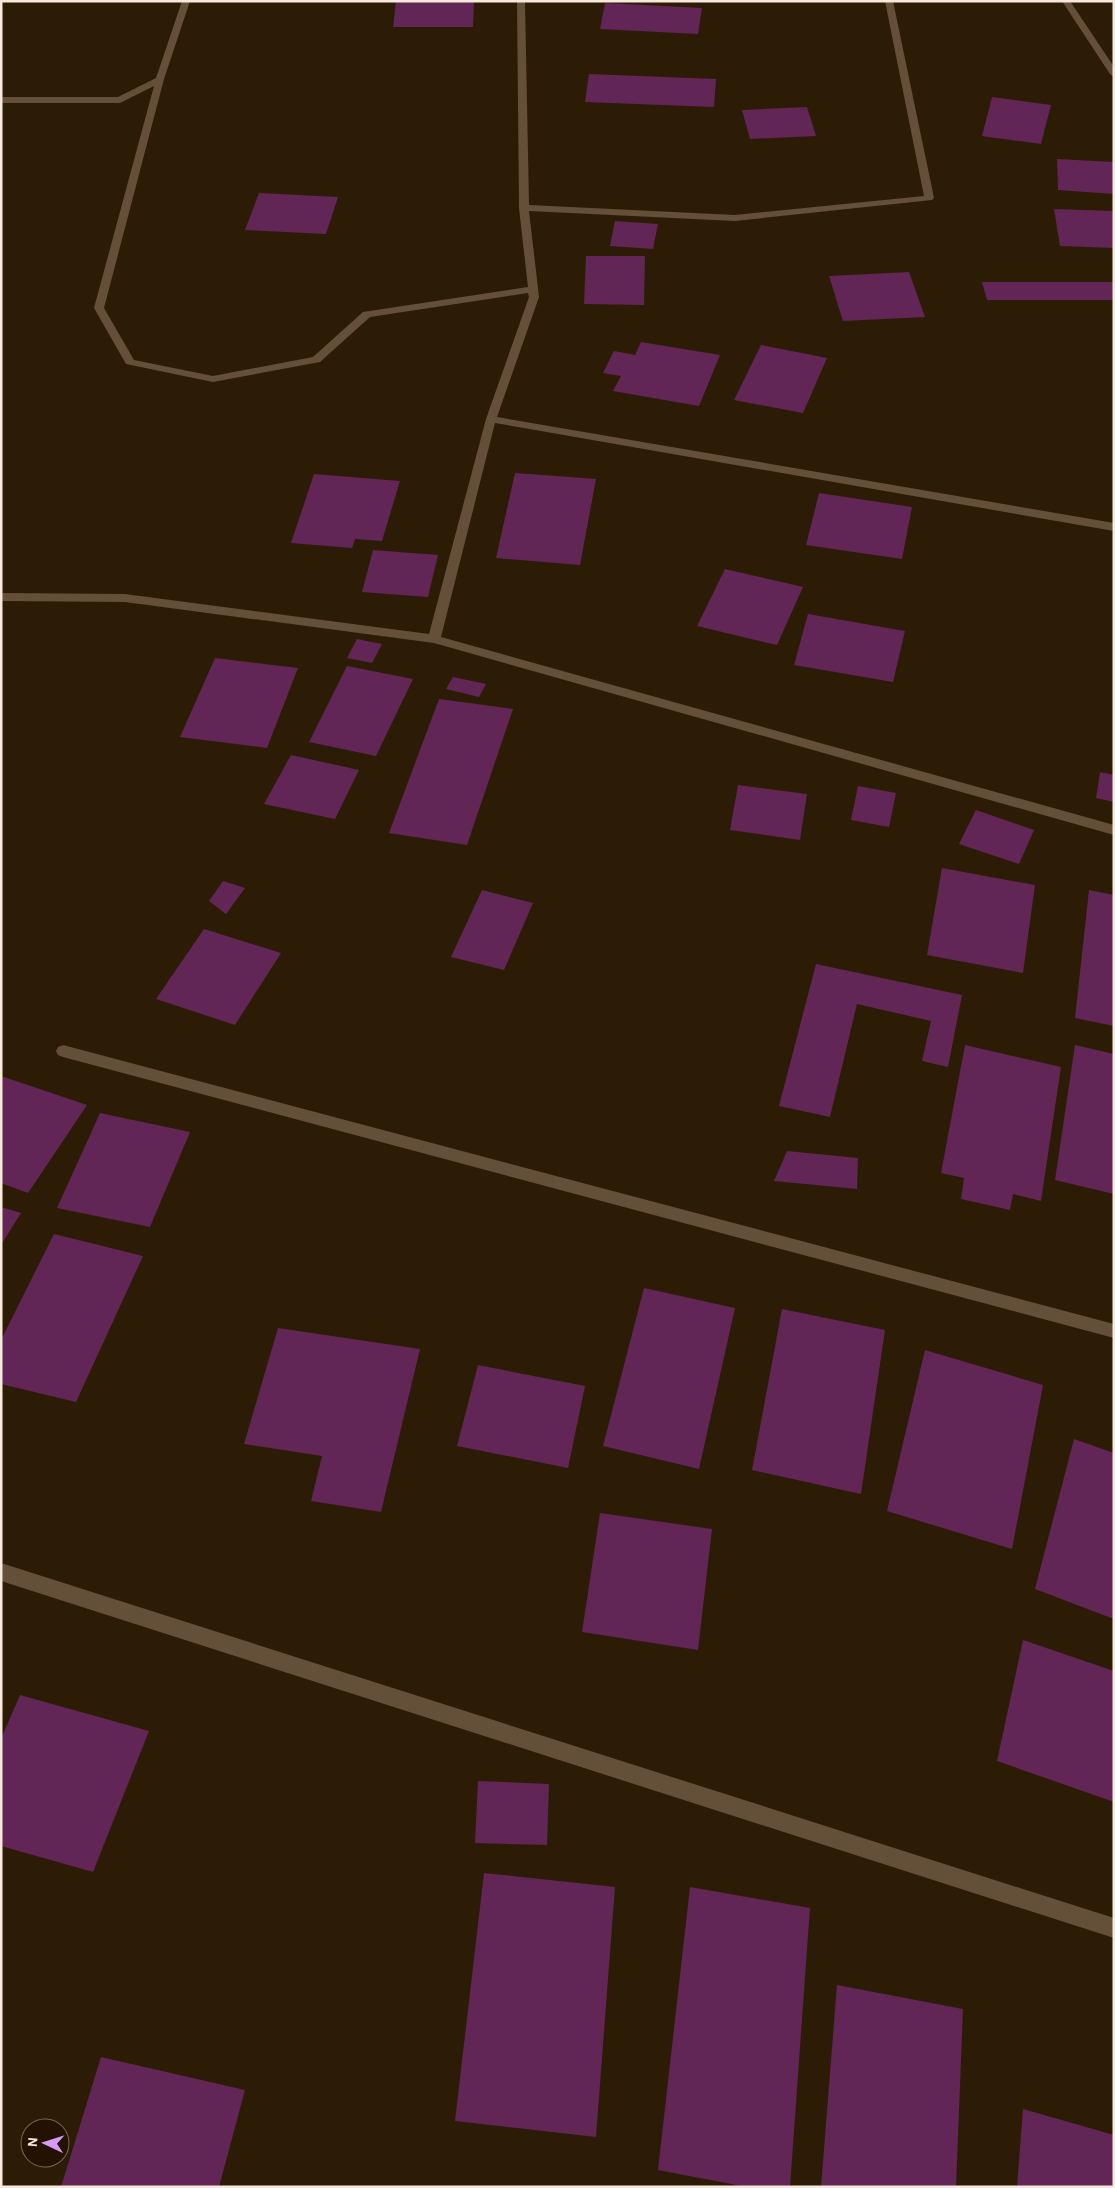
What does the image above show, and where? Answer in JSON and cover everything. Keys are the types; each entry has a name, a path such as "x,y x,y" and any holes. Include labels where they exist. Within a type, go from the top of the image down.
{"street":[{"path":"186,1 160,79 99,308 130,362 213,379 316,360 367,314 533,289"},
{"path":"434,639 491,419 534,297 524,208 521,1"},
{"path":"524,208 735,218 929,198 889,1"},
{"path":"1066,1 1114,74"},
{"path":"1,100 120,100 160,79"},
{"path":"491,419 1114,527"},
{"path":"1,597 125,598 434,639 1114,830"},
{"path":"63,1051 1114,1331"},
{"path":"1,1572 1114,1928"}],"building":[{"path":"396,1 474,1 473,27 393,27"},
{"path":"605,3 702,8 698,34 600,29"},
{"path":"589,74 716,79 714,107 585,102"},
{"path":"992,97 1051,105 1041,144 982,136"},
{"path":"807,107 816,136 750,139 742,110"},
{"path":"1057,159 1114,162 1114,194 1058,190"},
{"path":"259,193 338,197 326,234 245,230"},
{"path":"1054,209 1114,211 1114,248 1060,246"},
{"path":"615,221 658,224 653,249 610,246"},
{"path":"586,256 645,256 644,305 584,304"},
{"path":"909,272 925,317 843,321 829,276"},
{"path":"982,282 1114,282 1114,300 987,300"},
{"path":"641,342 720,355 699,406 613,391 621,376 603,373 614,351 635,355"},
{"path":"761,345 827,358 803,413 734,400"},
{"path":"515,473 596,479 580,565 496,558"},
{"path":"314,474 400,481 382,541 355,539 352,548 291,543"},
{"path":"819,493 912,507 902,559 806,545"},
{"path":"373,550 438,555 428,597 362,592"},
{"path":"725,569 803,587 777,645 697,626"},
{"path":"808,614 905,631 893,682 794,665"},
{"path":"357,639 382,644 372,663 347,658"},
{"path":"215,658 298,668 267,748 180,737"},
{"path":"347,666 413,679 376,756 309,742"},
{"path":"453,677 486,684 479,697 446,689"},
{"path":"439,699 513,709 467,845 389,833"},
{"path":"291,755 359,770 335,819 264,804"},
{"path":"1100,772 1114,775 1114,802 1096,798"},
{"path":"738,785 807,794 800,840 730,830"},
{"path":"858,786 896,793 889,827 851,820"},
{"path":"976,810 1034,830 1019,864 959,844"},
{"path":"942,868 1035,885 1023,973 927,955"},
{"path":"223,881 245,888 226,914 209,901"},
{"path":"482,890 533,903 504,970 451,957"},
{"path":"1089,890 1114,895 1114,1026 1075,1018"},
{"path":"204,929 281,953 235,1025 156,999"},
{"path":"816,964 962,995 948,1067 922,1061 931,1021 857,1004 830,1117 779,1106"},
{"path":"965,1045 1061,1067 1041,1201 1013,1194 1010,1210 961,1199 964,1178 941,1173"},
{"path":"1075,1045 1114,1054 1114,1194 1055,1180"},
{"path":"1,1076 87,1105 28,1193 1,1183"},
{"path":"100,1113 190,1132 150,1227 57,1208"},
{"path":"787,1151 858,1158 857,1189 774,1181"},
{"path":"1,1207 21,1213 1,1245"},
{"path":"54,1234 143,1256 76,1402 1,1384 1,1340"},
{"path":"644,1288 735,1308 699,1469 603,1446"},
{"path":"782,1309 885,1330 861,1494 752,1470"},
{"path":"278,1328 420,1349 381,1512 311,1501 322,1456 244,1444"},
{"path":"925,1350 1043,1385 1012,1549 887,1511"},
{"path":"478,1365 585,1386 568,1468 457,1446"},
{"path":"1074,1439 1114,1453 1114,1619 1035,1589"},
{"path":"600,1513 712,1529 698,1650 582,1632"},
{"path":"1023,1640 1114,1671 1114,1802 997,1761"},
{"path":"20,1695 149,1731 93,1872 1,1846 1,1739"},
{"path":"478,1781 549,1784 547,1845 475,1843"},
{"path":"484,1873 615,1887 596,2137 455,2121"},
{"path":"690,1887 810,1908 790,2187 747,2187 658,2170"},
{"path":"837,1985 963,2009 956,2187 821,2187"},
{"path":"101,2057 245,2090 219,2187 61,2187 67,2168 70,2168 70,2158"},
{"path":"1023,2109 1114,2135 1114,2187 1017,2187"}]}
